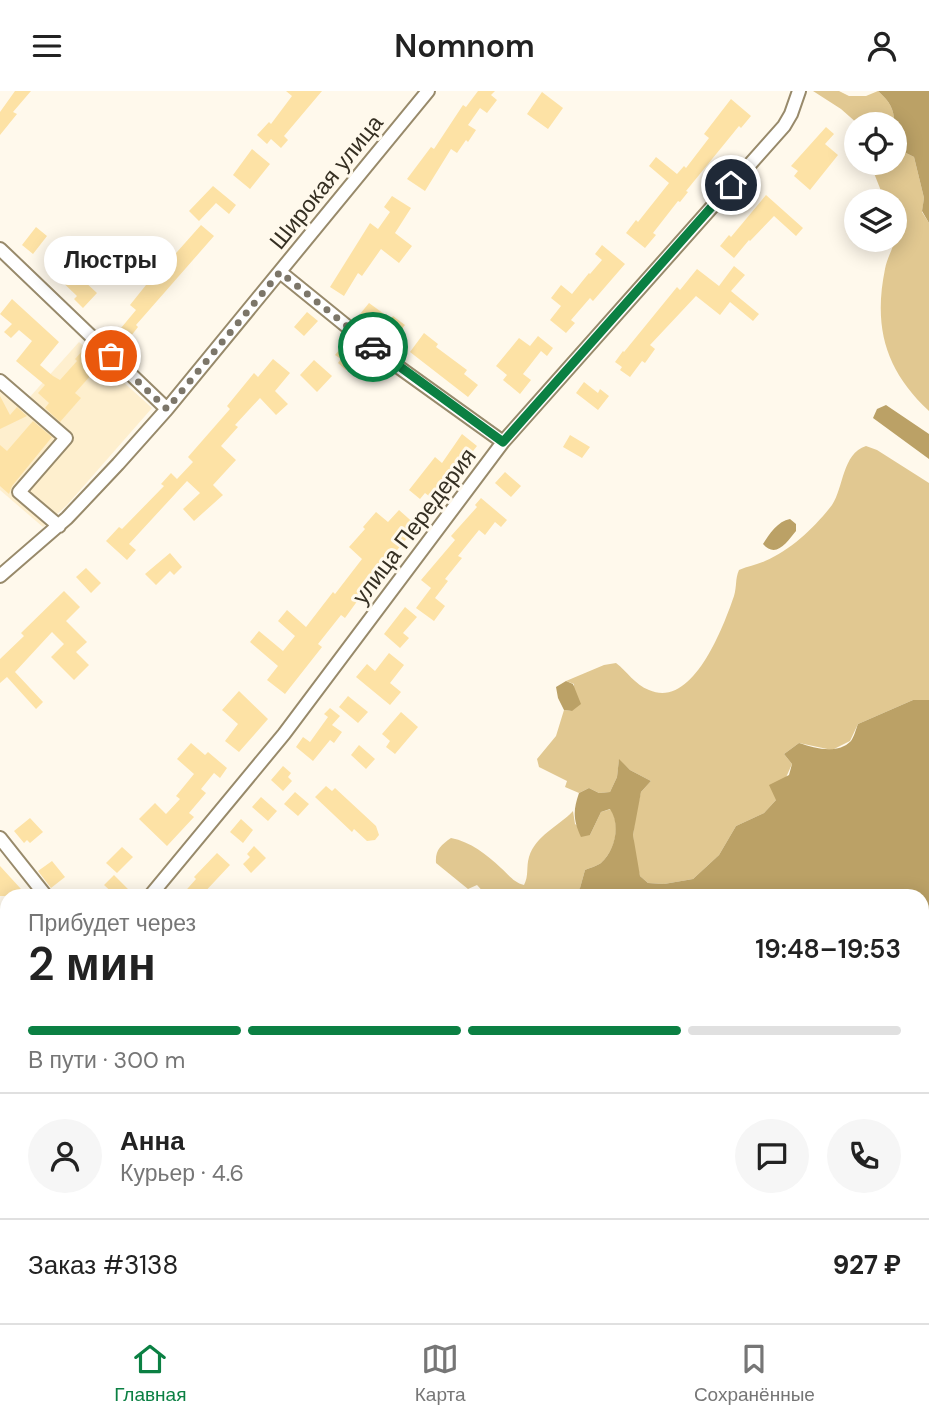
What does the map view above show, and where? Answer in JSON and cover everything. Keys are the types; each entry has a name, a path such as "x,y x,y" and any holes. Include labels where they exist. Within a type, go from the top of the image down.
{"street":[{"name":"Широкая улица","path":"0,576 59,526 167,409 428,91"},
{"name":"улица Передерия","path":"156,889 284,734 503,442 784,126 799,91"},
{"path":"0,249 167,409"},
{"path":"280,272 386,358 503,442"},
{"path":"0,381 66,438 19,492 59,526"},
{"path":"0,838 40,889"}],"shaded area":[{"path":"813,91 839,91 849,96 866,96 878,91 893,112 844,112"},
{"path":"878,91 929,91 929,223 922,211 924,198 914,157 907,154 907,112 893,112"},
{"path":"907,154 914,157 924,198 922,212 929,223 929,411 902,380 886,347 882,329 882,290 886,265 891,252 907,252 907,189 880,189 875,175 907,175"},
{"path":"79,342 152,408 67,505 43,527 0,490 0,378 2,375 29,398"},
{"path":"886,405 929,434 929,459 873,418 877,409"},
{"path":"866,446 877,450 929,483 929,700 913,700 858,724 850,741 832,750 799,743 784,754 792,764 776,800 764,813 736,826 719,855 693,879 664,884 648,883 640,876 633,835 641,792 651,781 630,770 619,760 617,777 610,792 599,793 589,788 579,793 565,787 567,781 539,767 537,759 556,736 564,710 572,711 574,684 566,681 604,665 616,663 639,685 649,690 665,693 679,688 693,677 714,644 734,596 739,570 775,556 810,529 832,505 852,456"},
{"path":"790,519 796,524 796,531 785,544 772,550 763,544 778,525"},
{"path":"566,681 573,684 581,704 572,711 564,710 558,698 556,687"},
{"path":"913,700 929,700 929,889 579,889 585,870 606,858 616,830 610,809 601,812 590,835 581,837 575,815 579,793 589,788 599,793 610,792 617,777 619,759 630,770 651,781 641,792 633,835 640,876 648,883 664,884 693,879 719,855 736,826 764,813 776,800 769,785 789,775 792,764 784,754 799,743 826,749 839,748 851,741 858,724"},
{"path":"611,809 614,816 616,830 613,845 601,863 585,870 579,889 481,889 477,885 468,889 436,863 439,848 451,838 478,849 514,880 524,885 532,849 548,832 573,811 575,824 590,835 601,812"}],"building":[{"path":"15,91 31,91 13,112 17,114 0,135 0,112"},
{"path":"286,91 322,91 284,136 288,140 281,148 271,139 267,144 257,135 269,122 271,124 292,96"},
{"path":"478,91 495,91 491,95 497,100 487,113 480,108 468,125 476,130 457,153 451,149 425,191 407,179 431,147 434,149 463,105 466,107"},
{"path":"542,92 563,108 548,129 527,114"},
{"path":"731,99 751,116 741,128 739,126 686,191 688,192 653,233 656,235 645,248 626,233 669,183 649,166 656,157 677,174 684,166 686,168 709,138 704,134"},
{"path":"826,127 834,134 825,144 838,155 810,190 794,176 798,171 791,166"},
{"path":"252,149 270,164 250,189 233,175"},
{"path":"213,186 236,205 229,214 216,203 199,221 189,211"},
{"path":"766,195 803,228 796,236 774,216 734,258 720,246 729,235 731,237"},
{"path":"392,196 411,208 395,233 412,246 399,263 381,249 362,276 358,273 344,296 330,287 370,223 378,229 390,212 384,207"},
{"path":"201,225 214,236 136,325 138,327 131,336 121,328 136,310 130,305 146,285 135,276 143,267 149,272 163,256 169,261"},
{"path":"36,227 47,236 33,254 22,245"},
{"path":"602,245 625,264 593,301 590,298 571,320 575,323 566,333 550,320 561,306 551,298 561,285 572,294 602,260 595,254"},
{"path":"68,259 86,277 83,280 97,293 83,308 74,299 77,296 54,274"},
{"path":"734,266 745,275 731,291 759,314 753,321 730,302 720,315 696,296 650,345 655,349 645,363 642,361 630,377 620,370 622,367 615,362 677,287 680,290 697,269 719,286"},
{"path":"12,299 59,342 40,365 53,376 60,380 84,349 101,364 75,393 81,398 60,422 45,408 49,403 38,393 45,385 16,361 32,341 19,330 11,338 4,332 12,324 0,314"},
{"path":"369,303 391,319 393,316 405,325 389,345 378,337 382,331 360,314"},
{"path":"307,312 318,321 304,336 294,327"},
{"path":"424,333 438,344 436,347 467,370 464,374 478,385 468,397 410,352"},
{"path":"538,336 553,348 547,356 541,351 523,374 531,380 520,394 503,380 507,375 496,366 519,338 530,346"},
{"path":"344,344 354,352 350,357 354,361 346,370 338,363 341,359 335,355"},
{"path":"273,359 290,373 275,391 288,404 276,415 260,398 235,425 238,427 221,446 236,460 213,485 223,495 194,521 183,509 200,493 187,481 129,544 136,550 127,560 106,541 119,527 122,529 164,486 161,484 171,473 177,479 193,462 188,457 230,409 227,406 254,373 258,377"},
{"path":"314,360 332,376 317,392 300,375"},
{"path":"584,382 598,393 600,389 609,396 598,410 576,393"},
{"path":"0,396 10,415 17,407 27,416 0,429"},
{"path":"33,421 52,437 12,486 9,494 0,486 0,445 7,451"},
{"path":"462,434 477,446 434,500 425,493 420,499 409,490 435,457 442,463"},
{"path":"570,435 590,447 582,458 563,447"},
{"path":"505,472 521,486 511,497 495,483"},
{"path":"481,498 507,520 501,527 495,522 485,535 479,530 458,556 462,558 445,579 448,581 435,598 445,606 434,621 416,608 431,588 421,580 455,540 451,536 477,507 475,505"},
{"path":"399,510 417,526 345,618 341,615 318,644 322,647 285,694 267,680 278,666 250,642 259,631 283,651 295,636 278,621 287,610 306,627 362,559 349,547 365,529 363,527 376,512 388,522"},
{"path":"170,553 182,567 174,575 170,571 156,585 145,574"},
{"path":"86,568 101,583 91,593 76,577"},
{"path":"64,591 80,607 66,621 87,642 76,652 89,665 74,680 51,657 64,644 52,632 15,672 43,702 36,709 7,677 0,683 0,659 24,636 21,633"},
{"path":"405,607 417,617 403,633 409,638 400,648 384,634"},
{"path":"389,653 404,665 390,683 401,692 390,705 356,677 367,664 375,671"},
{"path":"239,691 268,719 239,752 225,741 238,724 222,710"},
{"path":"348,696 368,712 358,723 339,707"},
{"path":"330,708 340,716 332,725 342,732 334,743 330,740 313,761 296,747 303,737 310,742 328,717 324,714"},
{"path":"401,712 418,727 395,754 386,747 390,741 382,734"},
{"path":"191,743 205,755 208,752 227,768 220,778 214,773 201,789 206,793 189,813 194,817 167,846 139,819 155,803 166,814 180,799 176,796 194,774 177,759"},
{"path":"359,745 375,759 366,769 351,755"},
{"path":"283,766 291,773 288,777 292,781 283,791 271,780"},
{"path":"326,786 332,791 335,788 376,826 379,835 375,840 367,841 354,829 352,832 315,797"},
{"path":"295,792 309,804 298,816 284,804"},
{"path":"261,797 277,811 268,821 252,807"},
{"path":"30,818 43,832 30,843 27,840 24,843 14,831"},
{"path":"241,819 253,830 243,843 230,832"},
{"path":"254,846 266,858 251,873 243,864 250,857 247,854"},
{"path":"122,847 133,857 117,873 106,863"},
{"path":"217,853 230,865 208,889 187,889 196,879 194,877"},
{"path":"52,861 65,877 51,888 38,871"},
{"path":"0,866 21,889 0,889"},
{"path":"114,875 128,889 108,889 104,885"}],"way so far":[{"path":"111,356 167,409 280,272 373,347"}],"place":[{"name":"Люстры","path":"111,356"}],"route":[{"path":"373,347 503,442 731,185"}]}
